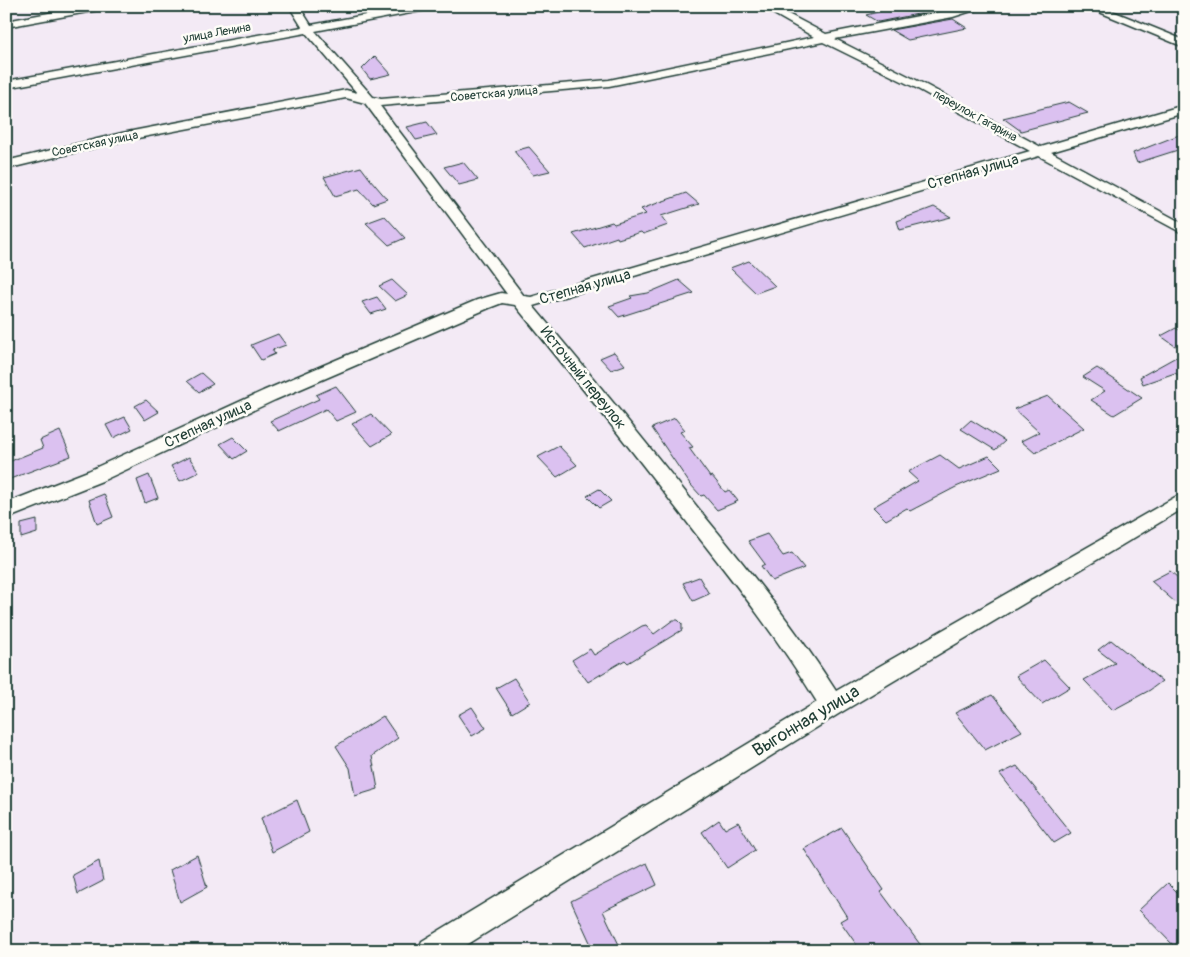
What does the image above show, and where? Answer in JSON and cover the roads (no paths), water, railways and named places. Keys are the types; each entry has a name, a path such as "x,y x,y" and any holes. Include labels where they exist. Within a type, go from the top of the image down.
{"street":[{"path":"6,24 104,6"},
{"name":"Источный переулок","path":"294,6 310,30 369,100 520,301 619,421 760,600 804,660 832,705"},
{"name":"улица Ленина","path":"6,85 432,6"},
{"name":"переулок Гагарина","path":"765,6 920,86 1184,230"},
{"name":"Советская улица","path":"6,165 122,137 346,94 381,103 608,83 824,38 953,14 982,6"},
{"path":"1090,6 1184,44"},
{"name":"Степная улица","path":"6,511 46,498 240,409 500,298 531,302 1014,161 1184,109"},
{"name":"Выгонная улица","path":"432,951 832,705 1184,499"}]}
